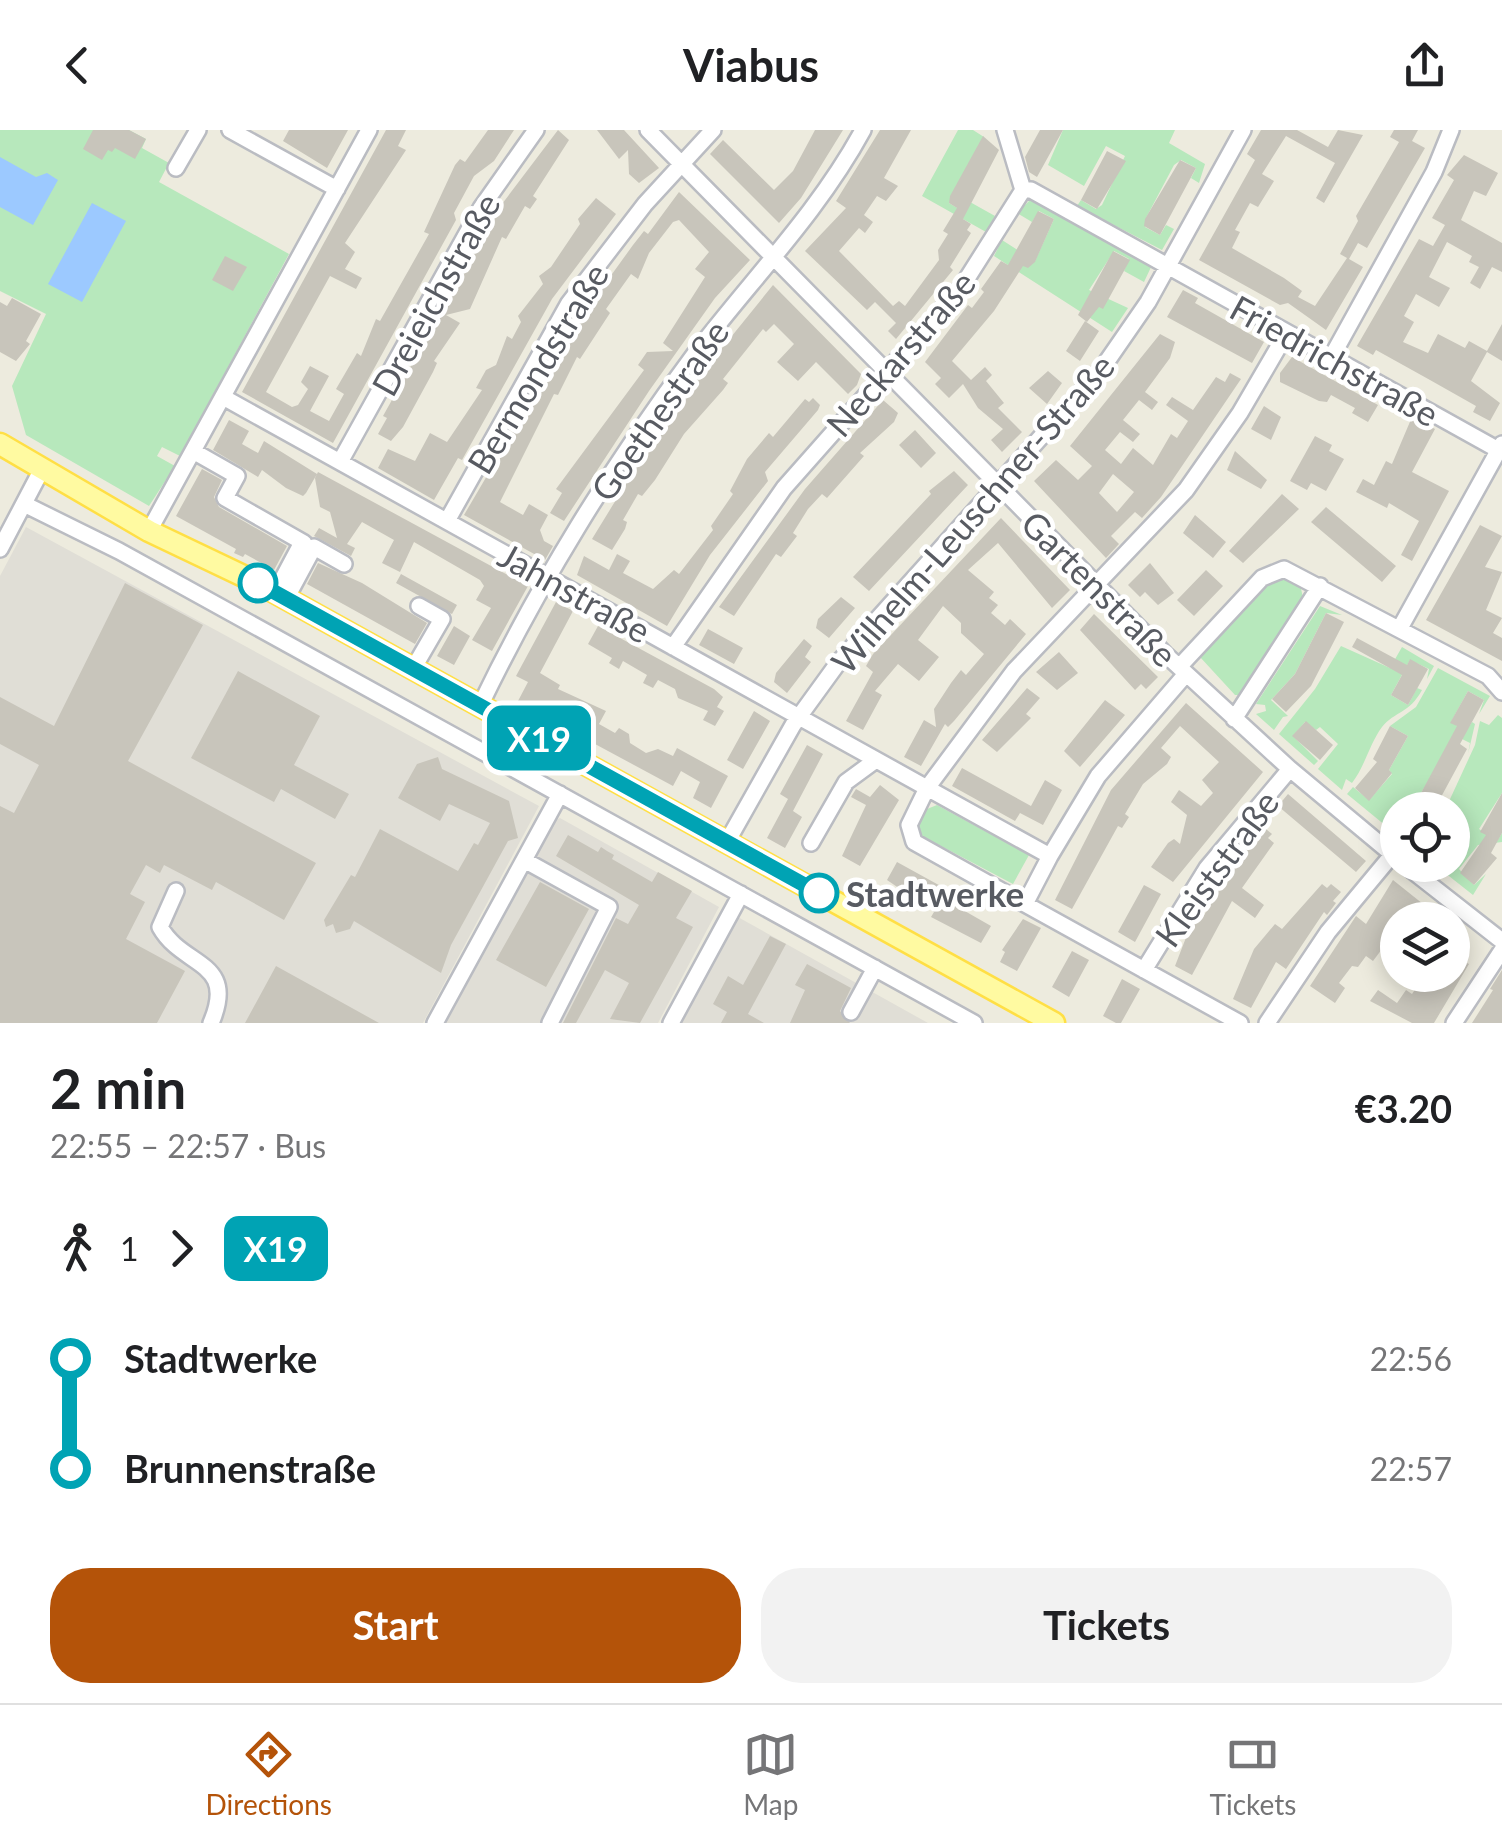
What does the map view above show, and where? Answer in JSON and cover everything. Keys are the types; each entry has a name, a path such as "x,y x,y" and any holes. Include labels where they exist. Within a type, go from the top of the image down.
{"main road":[{"path":"0,444 150,531 280,596 1054,1023"}],"street":[{"path":"176,168 198,130"},
{"path":"230,130 337,189"},
{"path":"150,531 369,130"},
{"name":"Dreieichstraße","path":"340,462 481,208 536,130"},
{"name":"Gartenstraße","path":"648,130 1182,670 1380,845"},
{"name":"Bermondstraße","path":"447,521 569,303 713,130"},
{"name":"Goethestraße","path":"480,706 649,417 824,195 863,130"},
{"path":"1006,130 1023,190 1031,190 1168,266"},
{"name":"Wilhelm-Leuschner-Straße","path":"726,842 798,716 885,606 1101,370 1168,266 1243,130"},
{"path":"1331,358 1434,172 1452,130"},
{"name":"Neckarstraße","path":"673,646 784,488 962,288 1023,190"},
{"name":"Friedrichstraße","path":"1168,266 1501,449"},
{"path":"1240,1023 914,842 908,824 927,788 1007,680 1186,490 1240,413 1286,334"},
{"name":"Jahnstraße","path":"223,397 1050,856"},
{"path":"1400,628 1501,449"},
{"path":"193,452 237,476 225,498 302,545 280,596"},
{"path":"0,549 42,469"},
{"path":"24,504 119,551 974,1023"},
{"path":"280,596 314,547 344,564"},
{"path":"1024,904 1098,776 1182,670 1267,573 1290,570 1488,676 1502,692"},
{"path":"1234,718 1320,586"},
{"path":"414,669 442,619 419,606"},
{"path":"811,843 846,782 876,760"},
{"name":"Kleiststraße","path":"1144,970 1207,868 1290,769"},
{"path":"435,1023 560,794"},
{"path":"524,860 609,907 550,1023"},
{"path":"1267,1023 1321,942 1380,879"},
{"name":"Gartenstraße","path":"1426,882 1502,941"},
{"path":"176,892 160,926 166,938 208,967 218,985 221,994 211,1023"},
{"path":"672,1023 741,894"},
{"path":"1454,1023 1502,950"},
{"path":"851,1012 875,968"}],"shaded area":[{"path":"26,527 539,806 423,1023 0,1023 0,576"},
{"path":"560,818 719,907 658,1023 445,1023 554,821"},
{"path":"736,916 928,1023 679,1023"}],"green space":[{"path":"0,130 129,130 146,139 142,148 169,163 159,182 289,254 180,456 162,447 157,456 175,466 149,506 26,435 12,386 46,314 0,291"},
{"path":"958,130 973,130 984,137 949,203 964,212 970,202 995,216 986,232 922,196"},
{"path":"1063,130 1175,130 1169,143 1205,164 1199,183 1191,178 1196,168 1181,160 1174,165 1146,218 1145,227 1160,235 1166,225 1174,229 1162,250 1077,206 1081,200 1096,209 1102,205 1125,156 1106,146 1084,186 1048,165"},
{"path":"1031,199 1152,265 1144,282 1124,271 1129,259 1114,251 1089,290 1128,308 1112,332 994,256 1002,240 1035,261 1054,219 1039,211 1032,222 1017,213"},
{"path":"1285,577 1300,584 1303,598 1240,695 1235,695 1200,657 1266,583"},
{"path":"1320,606 1342,615 1326,613 1295,674 1271,700 1288,716 1274,730 1256,714 1266,711 1265,705 1256,704"},
{"path":"1341,646 1390,668 1402,647 1434,666 1427,679 1429,669 1410,660 1391,695 1408,705 1417,688 1422,690 1412,704 1382,727 1357,776 1352,783 1346,779 1342,790 1318,769 1338,744 1320,727 1316,730 1305,722 1293,736 1318,761 1314,765 1279,734 1315,689"},
{"path":"1438,668 1490,696 1479,714 1484,700 1468,691 1451,722 1466,731 1472,722 1475,724 1468,754 1470,743 1456,736 1422,792 1380,792 1380,821 1347,794 1353,787 1369,800 1392,774 1389,770 1408,736 1390,726 1416,707"},
{"path":"1498,715 1502,718 1502,793 1479,829 1497,841 1502,833 1502,842 1478,845 1470,855 1470,792 1453,792 1475,745 1480,721 1489,725"},
{"path":"937,805 1029,855 1013,884 920,835 918,825 927,809"},
{"path":"1486,874 1473,895 1457,882 1470,881 1474,885"}],"water":[{"path":"0,157 36,177 47,173 58,180 33,225 0,207"},
{"path":"92,203 126,221 82,302 48,284"}],"building":[{"path":"93,130 129,130 146,139 135,159 115,148 112,152 108,150 102,160 83,149"},
{"path":"289,130 348,130 327,168 283,141"},
{"path":"386,130 406,130 398,146 406,150 345,243 355,252 345,269 362,278 356,289 330,276 266,392 292,407 298,405 308,389 301,382 310,366 329,376 310,411 329,421 344,394 336,389 357,353 361,356 376,319 380,321 429,234 424,232 455,165 460,159 465,162 488,130 514,130 494,161 474,176 454,213 456,220 333,443 242,392"},
{"path":"558,130 569,140 533,196 537,199 530,209 525,206 506,239 502,237 470,309 446,315 460,323 434,361 437,363 433,372 403,427 391,441 378,434 387,418 383,416 499,208"},
{"path":"597,130 624,130 659,168 639,183 629,174 628,150 619,159"},
{"path":"815,130 843,130 801,198 779,223 710,154 723,140 774,190 793,171"},
{"path":"880,130 911,130 884,178 898,186 886,201 877,196 864,215 873,222 865,233 859,228 839,251 893,306 899,301 905,306 939,260 938,250 948,234 943,231 957,208 949,203 950,196 983,136 999,150 963,219 971,224 967,230 971,233 950,267 953,270 896,339 888,331 896,323 875,302 867,310 805,251 846,208 836,201"},
{"path":"1040,130 1063,130 1037,177 1029,172 1025,157"},
{"path":"1261,130 1297,130 1328,147 1338,130 1363,135 1324,203 1316,198 1335,163 1286,136 1262,174 1274,181 1258,207 1250,203 1235,230 1240,232 1232,248 1284,278 1302,291 1298,297 1315,306 1347,258 1340,254 1358,221 1356,216 1399,142 1390,137 1394,130 1418,130 1412,141 1425,148 1367,248 1358,243 1349,259 1363,267 1326,330 1288,303 1280,305 1199,260 1255,160 1247,154"},
{"path":"1107,151 1126,161 1097,209 1081,200"},
{"path":"1464,155 1498,173 1486,196 1474,191 1461,220 1502,243 1502,272 1492,267 1480,289 1470,283 1479,267 1469,262 1472,256 1447,242 1429,277 1450,288 1439,307 1416,294 1404,316 1414,322 1403,342 1428,353 1438,334 1465,348 1469,341 1487,351 1502,324 1502,361 1487,352 1471,381 1500,403 1490,421 1473,412 1476,406 1430,380 1376,350 1373,355 1357,346 1419,239 1433,246 1445,225 1432,218 1454,180 1447,175"},
{"path":"1180,160 1196,168 1160,235 1144,226 1145,219"},
{"path":"679,192 750,260 715,298 564,521 550,513 562,493 556,489 644,370 638,365 647,352 673,351 663,343 705,277 695,269 709,252 679,220 673,222 649,253 638,279 631,274 606,309 610,313 580,359 577,357 558,395 554,394 500,502 523,515 529,504 548,515 540,530 544,541 553,546 545,560 464,515 576,324 633,245 644,231 648,234"},
{"path":"596,198 616,214 552,299 462,460 458,458 434,500 378,468 388,449 415,461 430,433 447,442 482,390 476,388 486,370 496,365 507,336 512,339 521,322 518,316 543,284 539,276 551,267 580,224 578,219"},
{"path":"1038,211 1054,219 1035,262 1028,268 1023,266 994,311 952,361 971,380 985,367 992,375 986,381 1004,403 998,408 1022,432 1002,452 991,440 1003,429 978,408 963,384 949,398 935,384 941,378 925,362 968,305 972,308 1001,261 1008,265"},
{"path":"1113,251 1130,260 1103,309 1099,307 1087,322 1078,315"},
{"path":"225,256 247,267 233,291 212,280"},
{"path":"773,285 861,374 857,385 848,394 816,362 798,381 777,362 794,344 774,324 766,332 763,329 723,379 728,383 684,434 655,480 642,496 638,494 612,550 592,539 668,415"},
{"path":"1183,290 1198,298 1195,303 1264,342 1252,363 1167,317"},
{"path":"12,298 41,314 26,341 30,344 16,361 0,352 0,302 7,306"},
{"path":"1085,321 1099,331 1080,361 1066,351"},
{"path":"1160,334 1175,342 1170,358 1145,392 1158,402 1152,410 1139,400 1123,420 1140,434 1133,442 1120,432 1105,450 1121,464 1133,448 1153,465 1171,434 1177,438 1188,421 1166,405 1172,397 1193,410 1216,377 1225,382 1230,373 1241,379 1161,497 1142,518 1135,512 1111,536 1119,544 1106,558 1034,481 1056,460 1078,480 1092,466 1070,446","holes":["1113,474 1134,492 1117,512 1099,493"]},
{"path":"1292,357 1378,405 1368,422 1352,413 1355,408 1331,395 1327,402 1319,401 1280,382 1280,373"},
{"path":"1048,371 1062,383 1047,404 1029,388"},
{"path":"813,398 820,405 818,410 765,472 768,481 710,555 667,626 577,575 584,556 609,570 617,554 630,561 623,573 653,589 674,570 679,574 713,530 711,526 733,494 730,491 747,459 769,433 773,437 805,399 809,402"},
{"path":"883,400 898,413 894,422 860,453 864,456 827,498 822,494 808,509 793,533 797,536 781,557 776,554 734,616 719,607 805,489"},
{"path":"1264,406 1281,417 1271,440 1251,429"},
{"path":"1412,417 1435,429 1412,472 1449,491 1412,561 1401,555 1419,521 1389,503 1387,508 1356,492 1363,479 1374,485 1386,461 1392,464"},
{"path":"229,420 249,431 242,444 258,453 264,441 317,474 306,493 303,496 286,488 262,470 258,477 213,450"},
{"path":"915,430 936,453 921,468 899,445"},
{"path":"1315,436 1332,445 1329,451 1344,459 1326,491 1311,483 1307,490 1290,481"},
{"path":"1235,451 1267,480 1261,489 1227,470"},
{"path":"202,469 222,480 214,497 219,507 287,546 274,570 245,554 243,557 234,553 236,549 176,516"},
{"path":"954,471 968,485 869,591 853,577 931,494 929,491"},
{"path":"318,472 528,586 492,651 472,640 491,608 476,600 484,586 480,580 414,542 400,572 382,563 394,540 362,522 347,544 355,548 351,556 314,536 319,528 337,538 330,512 320,507 315,478"},
{"path":"1282,494 1299,509 1243,563 1229,551"},
{"path":"1326,507 1396,566 1382,582 1311,522"},
{"path":"1195,515 1226,542 1213,558 1183,533"},
{"path":"1001,518 1070,590 1052,608 998,543 968,570 994,592 989,598 998,605 991,613 1005,625 1010,619 1026,634 954,721 948,727 945,724 921,766 904,757 924,720 936,727 934,709 951,683 961,670 966,675 984,654 961,633 961,623 943,606 918,640 939,657 919,681 898,664 875,691 882,695 863,730 846,721 873,672 866,666 873,654"},
{"path":"1480,525 1502,536 1485,567 1502,572 1486,610 1502,618 1493,633 1502,638 1502,661 1426,620"},
{"path":"318,563 362,583 427,623 415,644 307,584"},
{"path":"1150,563 1174,593 1158,605 1145,592 1140,597 1128,585"},
{"path":"1206,570 1223,586 1194,616 1177,600"},
{"path":"401,574 457,605 452,614 396,583"},
{"path":"125,583 203,625 128,761 316,863 284,920 216,882 212,890 164,865 160,873 146,865 130,894 145,902 126,939 185,971 157,1023 0,1023 0,806 14,813 39,765 0,744 0,697 54,726"},
{"path":"841,597 855,608 829,638 816,628 818,619"},
{"path":"556,602 573,611 540,673 560,685 558,689 606,711 599,724 615,733 619,728 629,734 630,743 646,753 658,749 673,756 677,748 728,776 711,808 693,798 700,782 681,771 673,786 582,737 570,729 570,723 538,704 534,710 518,701 528,682 516,676"},
{"path":"1326,613 1344,622 1311,686 1286,712 1272,699 1295,674"},
{"path":"1094,614 1158,677 1146,689 1141,684 1135,690 1080,630"},
{"path":"454,626 470,636 454,665 437,656"},
{"path":"598,626 714,689 723,697 717,707 724,711 715,726 703,720 708,711 678,698 675,689 658,680 653,688 643,683 647,675 623,661 619,669 609,663 612,658 588,644"},
{"path":"708,629 743,648 734,664 699,645"},
{"path":"1357,638 1407,665 1410,659 1428,669 1408,705 1391,695 1402,675 1352,647"},
{"path":"804,639 812,646 805,657 811,662 787,693 774,682 776,673"},
{"path":"1059,652 1078,673 1057,690 1036,672"},
{"path":"238,671 320,716 294,765 349,794 335,819 281,789 274,802 191,758"},
{"path":"1027,688 1040,698 1026,714 1031,718 997,752 982,740"},
{"path":"1468,691 1484,700 1460,744 1467,749 1444,792 1422,792 1457,726 1450,723"},
{"path":"1105,700 1125,715 1080,767 1064,751"},
{"path":"1186,703 1263,772 1173,882 1151,867 1168,843 1174,839 1180,844 1187,815 1171,802 1179,790 1201,806 1213,793 1202,780 1219,762 1180,726 1161,748 1171,757 1167,764 1143,784 1125,814 1129,817 1122,828 1118,826 1072,909 1055,900 1111,790"},
{"path":"754,711 770,721 743,769 727,760"},
{"path":"1306,721 1333,745 1320,760 1292,736"},
{"path":"1390,726 1408,736 1389,770 1392,773 1369,801 1355,788 1377,762 1373,759"},
{"path":"807,745 823,754 793,811 802,817 785,848 767,838 788,799 780,794"},
{"path":"438,757 442,769 509,801 518,838 508,841 451,945 441,973 354,921 350,929 336,933 333,924 326,927 324,920 351,875 355,877 380,829 458,871 474,843 478,845 490,823 449,804 440,821 398,798 417,764"},
{"path":"962,768 1031,806 1045,780 1062,790 1043,825 1020,813 1015,821 952,786"},
{"path":"880,785 899,800 860,866 842,856 866,805 851,797 856,789 870,797"},
{"path":"1502,793 1502,833 1491,853 1497,858 1474,885 1470,882 1470,858 1486,835 1480,832"},
{"path":"1288,794 1366,861 1356,872 1278,806"},
{"path":"1261,825 1272,834 1268,838 1274,843 1242,888 1264,905 1255,918 1232,901 1192,975 1175,966 1192,922 1198,914 1203,917 1209,907 1204,904"},
{"path":"568,835 598,852 601,847 614,855 612,859 652,882 658,872 692,891 676,918 693,927 640,1023 610,1019 629,983 605,970 576,1023 563,1023 616,918 628,924 639,905 556,856"},
{"path":"897,862 946,889 942,898 991,926 981,943 931,917 934,912 887,880"},
{"path":"540,882 589,909 546,987 496,960"},
{"path":"1392,882 1420,902 1380,902 1380,952 1373,961 1366,956 1358,967 1352,966 1339,983 1345,988 1335,1003 1310,986 1356,916 1366,924"},
{"path":"1322,884 1327,888 1331,884 1341,892 1286,969 1276,962 1251,1008 1233,999 1254,949 1275,924 1282,929"},
{"path":"1144,885 1161,894 1135,942 1118,932"},
{"path":"1023,919 1041,928 1017,971 1000,962 1005,952 1002,950"},
{"path":"770,936 786,944 748,1014 764,1023 721,1023 727,1012 713,1004 728,976 743,985"},
{"path":"1072,951 1089,960 1069,997 1052,987"},
{"path":"807,964 851,988 840,1011 850,1023 790,1023 805,990 795,985"},
{"path":"276,966 305,982 379,1023 245,1023"},
{"path":"1502,970 1502,1023 1472,1023 1493,990 1490,989"},
{"path":"1122,979 1140,989 1121,1023 1116,1023 1103,1016"},
{"path":"1378,990 1397,1003 1405,992 1452,992 1434,1023 1412,1023 1370,1001"}],"bus line":[{"name":"X19","path":"258,583 819,893"}],"place":[{"name":"Stadtwerke","path":"819,893"}]}
